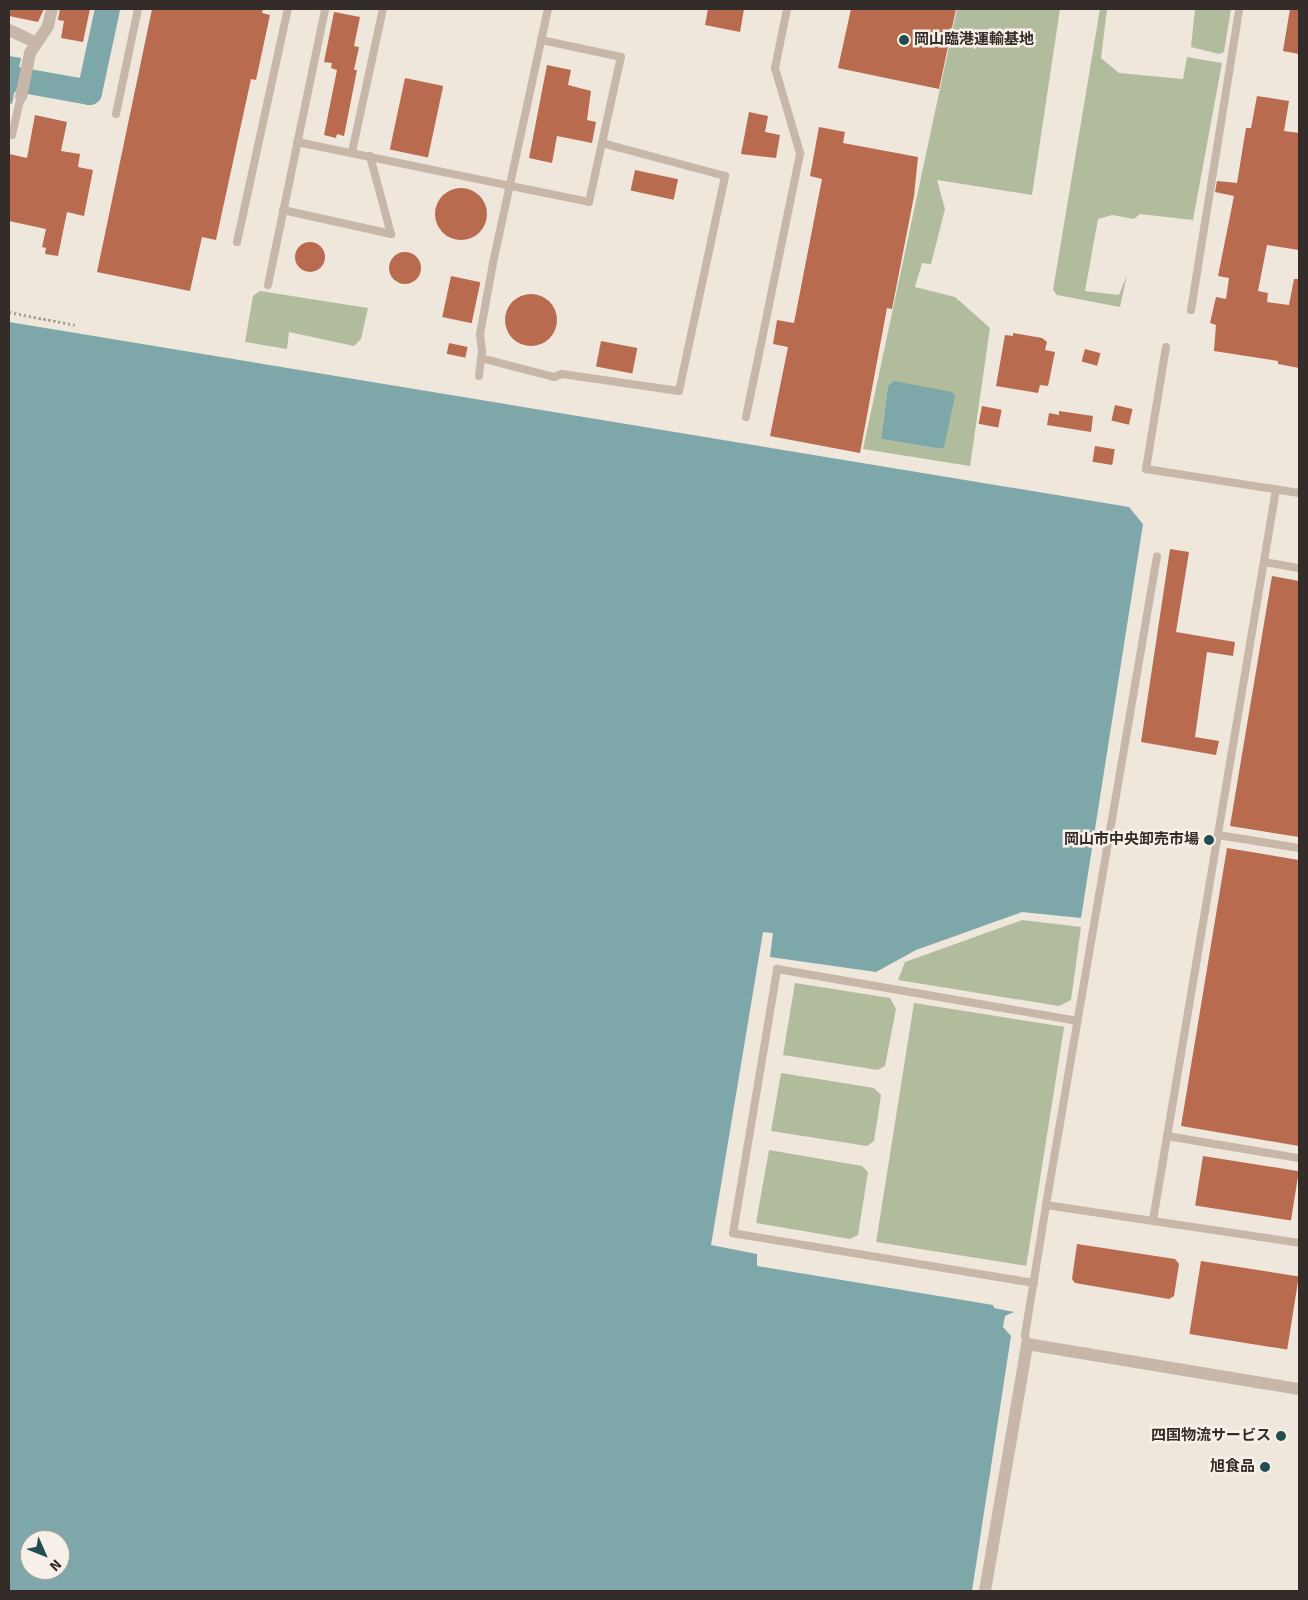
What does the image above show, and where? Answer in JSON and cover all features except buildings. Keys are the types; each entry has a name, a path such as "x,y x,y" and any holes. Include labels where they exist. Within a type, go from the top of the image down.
{"street":[{"path":"20,97 32,48 48,26 52,9"},
{"path":"9,30 32,48"},
{"path":"985,1591 1027,1344 1299,1389"}],"lane":[{"path":"116,114 138,9"},
{"path":"237,242 288,9"},
{"path":"268,285 325,9"},
{"path":"352,152 383,9"},
{"path":"479,376 481,358 480,334 548,9"},
{"path":"746,417 800,153 775,68 787,9"},
{"path":"1191,310 1239,9"},
{"path":"298,142 589,202 621,57 541,40"},
{"path":"9,134 12,135 20,97"},
{"path":"481,358 554,377 562,374 680,391 725,176 602,143"},
{"path":"284,210 391,234 370,156"},
{"path":"1166,346 1146,469 1299,493"},
{"path":"1153,1220 1276,490"},
{"path":"1027,1344 1034,1283 1076,1021 1157,556"},
{"path":"1264,562 1299,568"},
{"path":"1218,835 1299,848"},
{"path":"1034,1283 734,1233 737,1214 777,969 1076,1021"},
{"path":"1167,1136 1299,1158"},
{"path":"1046,1205 1299,1243"}],"path":[{"path":"9,312 75,325"}],"green space":[{"path":"957,9 1060,9 1032,195 937,180 945,209 931,264 922,263 915,287 955,297 990,328 970,466 863,449","holes":["888,386 944,447 941,449 881,439"]},
{"path":"1100,9 1107,9 1101,58 1119,73 1183,79 1187,57 1222,63 1193,220 1140,214 1134,219 1112,215 1098,219 1085,291 1119,295 1127,275 1120,307 1057,295 1053,290"},
{"path":"1195,9 1231,9 1224,52 1219,54 1191,47"},
{"path":"260,291 368,308 361,339 354,346 289,332 287,349 245,342 253,296"},
{"path":"1022,920 1081,927 1071,1000 1059,1006 898,980 905,962"},
{"path":"795,983 890,998 896,1009 885,1066 878,1070 783,1055"},
{"path":"914,1003 1064,1027 1026,1266 876,1242"},
{"path":"781,1073 874,1088 881,1095 874,1141 867,1146 771,1131"},
{"path":"769,1150 862,1166 868,1172 858,1235 850,1239 756,1223"}],"water":[{"path":"9,56 21,58 12,104 9,103"},
{"path":"9,322 1129,507 1143,524 1081,918 1022,912 916,950 876,972 770,957 773,933 763,932 711,1245 757,1254 757,1266 993,1305 994,1308 1014,1312 1005,1316 1003,1327 1011,1336 972,1591 9,1591"},
{"path":"894,381 952,392 955,396 944,447 941,449 881,439 888,386"}],"waterway":[{"path":"17,79 89,92 107,9"}],"place":[{"name":"岡山臨港運輸基地","path":"904,40"},
{"name":"岡山市中央卸売市場","path":"1209,840"},
{"name":"四国物流サービス","path":"1281,1436"},
{"name":"旭食品","path":"1265,1467"}]}
